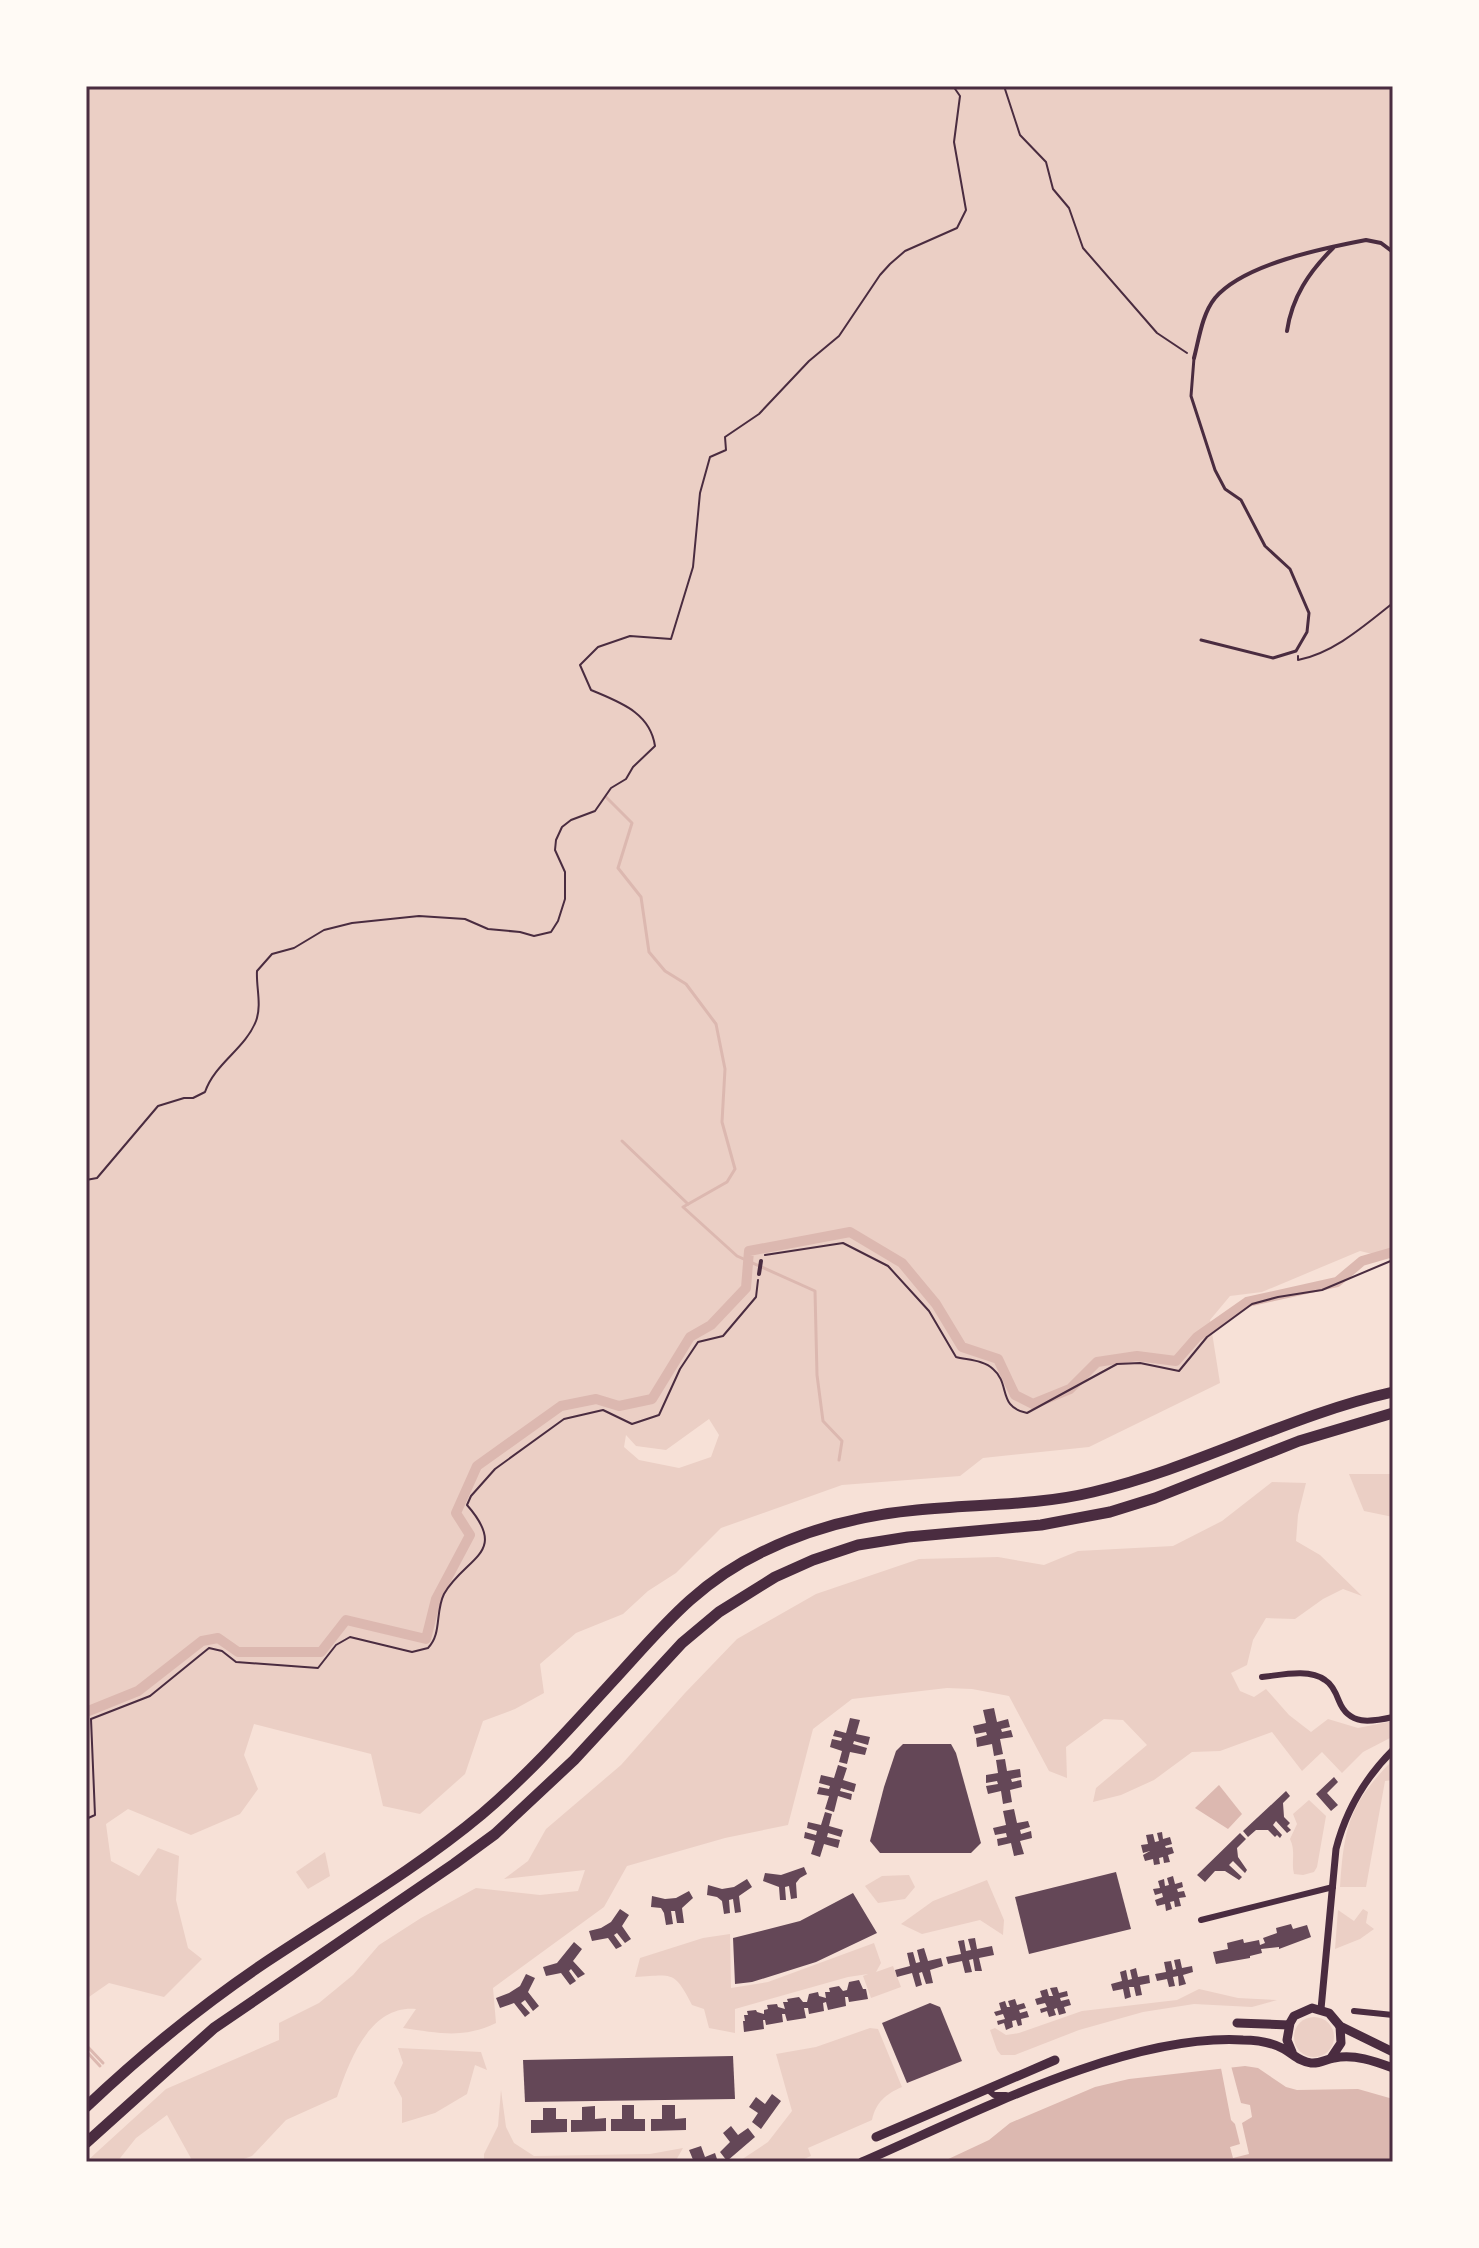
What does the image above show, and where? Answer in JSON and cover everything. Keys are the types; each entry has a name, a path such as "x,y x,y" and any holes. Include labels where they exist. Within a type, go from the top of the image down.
{"highway":[{"path":"86,2107 205,2006 478,1817 552,1748 654,1633 684,1604 755,1555 800,1535 865,1517 1034,1502 1098,1491 1183,1464 1319,1412 1393,1392"},
{"path":"86,2143 214,2028 495,1834 574,1760 691,1635 719,1612 775,1577 858,1545 908,1537 1041,1525 1110,1512 1155,1498 1299,1441 1393,1413"}],"main road":[{"path":"1294,2055 1287,2040 1294,2016 1302,2011 1321,2009 1336,2018 1340,2026 1341,2043 1331,2058"},
{"path":"1237,2023 1289,2025"},
{"path":"1340,2026 1393,2052"},
{"path":"862,2162 1048,2083 1148,2050 1213,2040 1265,2042 1300,2060 1316,2064 1331,2058 1366,2058 1393,2068"},
{"path":"876,2137 1055,2060"}],"street":[{"path":"1194,358 1202,325 1215,298 1260,269 1334,246 1370,240 1384,244 1393,252"},
{"path":"1287,331 1290,310 1311,270 1334,246"},
{"path":"759,1274 761,1261"},
{"path":"1262,1677 1314,1675 1327,1680 1345,1713 1352,1719 1362,1721 1393,1717"},
{"path":"1321,2009 1336,1849 1349,1810 1370,1777 1393,1750"},
{"path":"1201,1920 1333,1887"},
{"path":"1354,2011 1362,2015 1393,2015"},
{"path":"987,2089 994,2095 1004,2095 1048,2083"}],"lane":[{"path":"1194,358 1191,396 1215,470 1225,489 1241,500 1265,546 1290,569 1309,613 1307,632 1296,651 1273,658 1201,640"}],"path":[{"path":"86,1180 97,1178 117,1158 122,1145 158,1106 205,1092 208,1082 244,1042 257,1020 257,971 272,954 294,948 324,930 352,923 419,916 465,919 488,929 534,936 551,932 565,899 565,872 555,850 562,827 595,811 611,788 626,779 633,767 655,746 642,717 630,707 591,690 580,665 598,647 630,636 671,639 693,567 700,493 710,457 726,450 725,437 759,414 809,361 839,336 890,264 905,251 957,228 966,210 954,142 960,96 953,86"},
{"path":"1004,86 1020,135 1046,162 1053,189 1069,208 1083,248 1157,333 1194,358"},
{"path":"1296,651 1298,660 1312,657 1352,635 1393,603"},
{"path":"761,1261 762,1255 843,1243 888,1266 929,1311 956,1357 991,1367 999,1375 1008,1403 1027,1413 1117,1364 1140,1363 1179,1371 1207,1337 1252,1304 1322,1290 1393,1260"},
{"path":"86,1819 95,1815 91,1719 150,1696 209,1648 222,1651 236,1662 318,1668 336,1645 350,1637 412,1652 430,1647 436,1638 437,1616 445,1594 479,1556 485,1543 481,1522 467,1505 472,1493 495,1469 564,1419 603,1410 632,1424 659,1415 680,1369 698,1342 723,1336 756,1297 759,1274"},
{"path":"86,1930 86,1945"}],"shaded area":[{"path":"86,86 1393,86 1393,1259 1360,1251 1262,1292 1230,1296 1210,1320 1220,1383 1089,1447 983,1458 960,1476 842,1485 721,1528 676,1573 648,1591 623,1614 576,1633 540,1664 544,1693 515,1709 483,1721 465,1774 420,1814 383,1806 371,1754 254,1724 244,1755 258,1789 240,1814 191,1835 128,1809 106,1824 111,1861 139,1876 158,1848 179,1856 176,1900 188,1948 202,1959 164,1997 109,1983 86,1999","holes":["709,1419 719,1435 711,1457 679,1468 639,1460 624,1447 626,1435 636,1446 666,1450"]},
{"path":"1349,1474 1393,1474 1393,1517 1364,1511"},
{"path":"1272,1482 1306,1483 1298,1515 1296,1541 1320,1555 1362,1596 1343,1589 1295,1619 1266,1618 1253,1640 1247,1665 1231,1673 1240,1691 1254,1697 1266,1689 1289,1715 1311,1732 1328,1719 1358,1728 1393,1721 1392,1737 1363,1752 1342,1773 1322,1752 1302,1771 1272,1732 1220,1751 1192,1752 1154,1780 1121,1795 1093,1802 1096,1788 1147,1745 1123,1720 1104,1719 1066,1747 1067,1778 1049,1771 1009,1696 947,1688 852,1699 813,1729 788,1825 725,1838 627,1866 604,1907 493,1988 496,2023 462,2033 440,2033 403,2028 416,2009 400,2010 386,2016 363,2038 337,2097 286,2120 252,2156 235,2162 193,2162 167,2115 136,2138 117,2162 86,2162 166,2089 279,2040 279,2023 319,2003 353,1975 379,1945 421,1918 476,1888 540,1895 578,1891 585,1870 504,1879 528,1861 546,1829 621,1765 737,1639 816,1594 919,1559 998,1557 1044,1565 1078,1551 1173,1546 1222,1521"},
{"path":"1393,1760 1393,1780 1385,1781 1366,1887 1340,1887 1344,1848 1352,1818 1367,1790"},
{"path":"1219,1785 1242,1814 1228,1829 1195,1808"},
{"path":"1309,1800 1326,1816 1317,1867 1314,1872 1294,1874 1290,1839 1297,1824 1293,1814"},
{"path":"325,1852 330,1876 308,1889 296,1872"},
{"path":"909,1875 915,1887 905,1899 878,1903 865,1886 882,1876"},
{"path":"987,1880 1004,1920 1003,1935 980,1920 922,1934 901,1924 933,1901"},
{"path":"1363,1909 1368,1912 1366,1923 1374,1929 1360,1939 1335,1949 1338,1910 1354,1921"},
{"path":"730,1934 731,1988 768,1982 874,1943 881,1963 876,1972 893,1966 901,1987 871,1998 863,1976 868,1974 848,1977 735,2009 735,2033 709,2028 704,2009 692,2005 681,1986 671,1977 635,1977 640,1958 703,1938"},
{"path":"1199,1989 1238,1998 1277,2000 1252,2007 1194,2004 1143,2012 1079,2030 1015,2055 1001,2055 990,2030 995,2028 1006,2035 1019,2033 1082,2011 1177,2000"},
{"path":"1314,2017 1328,2023 1334,2037 1328,2051 1314,2057 1300,2051 1294,2037 1300,2023"},
{"path":"870,2028 878,2029 902,2087 882,2099 872,2120 808,2148 811,2156 797,2162 738,2162 768,2142 792,2111 776,2054 816,2047"},
{"path":"398,2048 481,2052 487,2070 475,2065 467,2094 435,2113 402,2123 402,2098 394,2083 403,2063"},
{"path":"1245,2066 1258,2068 1286,2087 1297,2090 1358,2089 1393,2099 1393,2162 942,2162 989,2140 1010,2123 1095,2087 1129,2079"},
{"path":"501,2090 506,2127 514,2143 534,2156 650,2154 683,2148 675,2162 484,2162 484,2154 498,2126"}],"pier":[{"path":"1230,2062 1241,2103 1250,2105 1252,2117 1242,2123 1249,2154 1233,2158 1230,2147 1240,2144 1231,2120 1220,2063"}],"building":[{"path":"994,1708 997,1722 1008,1719 1010,1727 1001,1729 1002,1732 1011,1730 1013,1737 1000,1739 1003,1754 994,1756 992,1744 977,1747 976,1738 987,1735 986,1732 975,1734 973,1726 986,1723 983,1710"},
{"path":"850,1718 860,1720 856,1734 870,1737 868,1745 854,1741 853,1744 867,1748 865,1755 850,1752 847,1764 839,1762 842,1751 830,1747 832,1739 841,1741 842,1738 833,1736 835,1730 846,1733"},
{"path":"903,1744 951,1744 981,1843 971,1853 880,1853 870,1841 896,1751"},
{"path":"1005,1759 1007,1771 1020,1769 1021,1777 1011,1779 1012,1782 1021,1780 1022,1787 1010,1790 1012,1802 1003,1804 1001,1791 988,1794 986,1786 998,1784 997,1781 986,1783 986,1775 998,1773 996,1760"},
{"path":"838,1765 847,1768 843,1780 856,1784 854,1792 841,1788 840,1791 852,1794 851,1800 838,1796 834,1812 825,1809 829,1796 817,1794 819,1787 829,1789 830,1786 819,1783 821,1775 834,1778"},
{"path":"1334,1777 1338,1782 1327,1793 1338,1805 1331,1811 1316,1794"},
{"path":"1286,1791 1290,1796 1283,1803 1284,1817 1290,1823 1287,1826 1291,1830 1287,1833 1276,1821 1273,1825 1282,1835 1280,1838 1268,1830 1256,1830 1248,1837 1243,1831"},
{"path":"1014,1809 1017,1823 1028,1821 1030,1827 1020,1830 1021,1834 1031,1831 1032,1838 1020,1841 1024,1854 1014,1856 1011,1843 998,1846 997,1839 1007,1837 1006,1833 995,1835 993,1828 1006,1825 1003,1811"},
{"path":"825,1812 832,1814 829,1826 843,1830 841,1837 828,1833 827,1837 840,1840 838,1848 824,1844 820,1857 811,1854 815,1841 804,1838 805,1832 816,1835 817,1831 807,1828 808,1822 821,1825"},
{"path":"1162,1832 1163,1839 1170,1837 1172,1844 1166,1848 1172,1847 1174,1853 1168,1855 1170,1862 1164,1863 1163,1857 1159,1858 1160,1864 1154,1865 1153,1859 1145,1861 1143,1855 1150,1851 1143,1853 1141,1845 1148,1844 1146,1835 1153,1834 1155,1842 1159,1841 1157,1833"},
{"path":"1240,1833 1246,1839 1237,1848 1238,1857 1247,1870 1245,1873 1233,1861 1229,1865 1242,1877 1239,1880 1225,1871 1215,1871 1205,1882 1197,1875"},
{"path":"804,1867 807,1874 796,1883 797,1898 791,1899 789,1886 785,1887 786,1900 780,1900 779,1887 763,1881 765,1873 781,1875"},
{"path":"1116,1872 1131,1929 1029,1954 1015,1897"},
{"path":"1173,1876 1175,1884 1182,1882 1183,1887 1177,1889 1178,1892 1184,1891 1186,1897 1179,1898 1181,1906 1175,1907 1174,1901 1170,1902 1172,1909 1166,1911 1165,1904 1157,1906 1155,1900 1163,1897 1162,1893 1155,1895 1153,1889 1160,1888 1158,1881 1164,1879 1165,1886 1169,1885 1167,1878"},
{"path":"747,1879 752,1887 739,1896 741,1912 735,1913 733,1899 729,1900 730,1913 724,1914 722,1901 707,1895 708,1885 722,1889 734,1887"},
{"path":"689,1891 693,1898 682,1908 684,1923 677,1923 675,1911 671,1911 673,1924 666,1925 661,1908 651,1907 652,1896 676,1898"},
{"path":"853,1893 877,1933 816,1962 752,1982 735,1984 733,1938 800,1921"},
{"path":"620,1909 629,1915 622,1926 631,1939 625,1943 617,1933 614,1935 622,1946 616,1949 608,1938 592,1941 589,1931 611,1922"},
{"path":"1291,1924 1293,1929 1307,1925 1311,1937 1279,1949 1261,1949 1262,1953 1250,1958 1216,1964 1213,1952 1228,1949 1227,1943 1243,1939 1244,1943 1259,1940 1260,1945 1265,1943 1263,1938 1277,1933 1276,1928"},
{"path":"975,1938 977,1949 992,1946 994,1955 979,1958 982,1971 975,1971 973,1959 969,1960 972,1972 965,1973 962,1961 948,1964 946,1957 961,1954 958,1941 964,1940 966,1951 971,1950 968,1939"},
{"path":"574,1942 582,1949 573,1961 585,1974 578,1978 571,1969 569,1971 576,1981 570,1985 561,1973 546,1976 543,1967 557,1963"},
{"path":"924,1948 928,1961 941,1958 943,1966 930,1970 933,1983 926,1984 922,1972 919,1973 922,1985 916,1987 912,1973 897,1977 895,1970 910,1966 907,1953 913,1952 916,1963 920,1962 917,1950"},
{"path":"1180,1959 1182,1968 1192,1966 1193,1972 1183,1975 1186,1984 1179,1986 1178,1976 1173,1977 1175,1986 1169,1987 1167,1979 1157,1981 1155,1974 1166,1972 1164,1962 1171,1961 1173,1970 1176,1969 1174,1960"},
{"path":"1136,1968 1138,1977 1149,1975 1150,1983 1140,1985 1142,1995 1136,1996 1134,1987 1129,1987 1131,1997 1125,1999 1123,1989 1113,1991 1111,1984 1122,1981 1120,1972 1126,1970 1128,1980 1132,1979 1130,1970"},
{"path":"526,1974 535,1978 528,1992 539,2006 533,2011 525,2000 521,2003 530,2013 525,2017 514,2003 500,2008 496,1998 520,1986"},
{"path":"859,1980 866,1989 868,1999 849,2002 845,1997 846,2006 828,2010 826,2002 823,2003 824,2011 809,2014 808,2008 804,2008 806,2018 787,2021 785,2014 782,2014 783,2022 766,2025 763,2020 764,2029 744,2032 743,2021 744,2015 748,2015 747,2011 756,2010 764,2014 767,2005 777,2004 785,2009 783,2002 788,2002 787,1999 799,1997 807,2002 809,1994 818,1992 819,1996 826,1998 825,1992 830,1992 829,1988 839,1986 843,1991 847,1990 849,1982"},
{"path":"1057,1987 1059,1993 1067,1991 1068,1996 1060,1998 1061,2001 1069,1999 1071,2005 1064,2007 1066,2013 1059,2015 1057,2008 1054,2009 1056,2015 1049,2017 1047,2011 1041,2013 1040,2009 1047,2007 1045,2003 1037,2005 1035,1999 1042,1997 1040,1991 1047,1989 1049,1996 1053,1996 1050,1988"},
{"path":"1015,1999 1017,2005 1024,2003 1026,2008 1019,2010 1020,2013 1027,2011 1029,2017 1021,2019 1022,2025 1018,2026 1016,2020 1012,2021 1013,2027 1006,2030 1004,2023 998,2025 997,2021 1005,2019 1003,2014 996,2016 994,2012 1001,2010 999,2003 1005,2001 1010,2007 1008,2001"},
{"path":"930,2003 940,2007 962,2061 907,2083 882,2023"},
{"path":"733,2056 735,2099 525,2102 523,2060"},
{"path":"772,2094 781,2101 761,2129 752,2122 758,2113 749,2107 756,2097 765,2104"},
{"path":"622,2105 634,2105 634,2119 645,2119 645,2131 611,2131 611,2119 622,2119"},
{"path":"662,2105 675,2105 675,2119 686,2118 686,2130 651,2131 651,2119 662,2119"},
{"path":"595,2106 595,2119 606,2118 606,2131 571,2132 571,2120 582,2120 582,2107"},
{"path":"543,2108 556,2108 556,2119 567,2119 567,2132 531,2133 531,2120 543,2120"},
{"path":"731,2126 738,2135 748,2128 755,2137 727,2161 720,2152 730,2142 723,2133"},
{"path":"701,2146 705,2157 715,2153 718,2162 694,2162 689,2150"}],"waterway":[{"path":"606,797 632,823 618,868 641,897 649,952 665,971 686,984 716,1024 725,1069 722,1122 735,1169 727,1182 683,1207 737,1256 815,1291 817,1375 823,1421 842,1441 839,1460"},
{"path":"622,1141 688,1204"},
{"path":"86,1712 138,1691 202,1641 218,1638 238,1652 321,1652 346,1620 426,1639 436,1599 470,1535 456,1513 477,1466 561,1406 596,1399 619,1406 652,1399 690,1337 711,1325 746,1288 749,1251 850,1232 902,1263 936,1304 962,1347 998,1359 1015,1395 1033,1404 1070,1389 1097,1362 1137,1356 1176,1361 1197,1337 1247,1302 1337,1282 1362,1261 1393,1252"},
{"path":"86,2045 103,2063"},
{"path":"86,2051 100,2066"}]}
